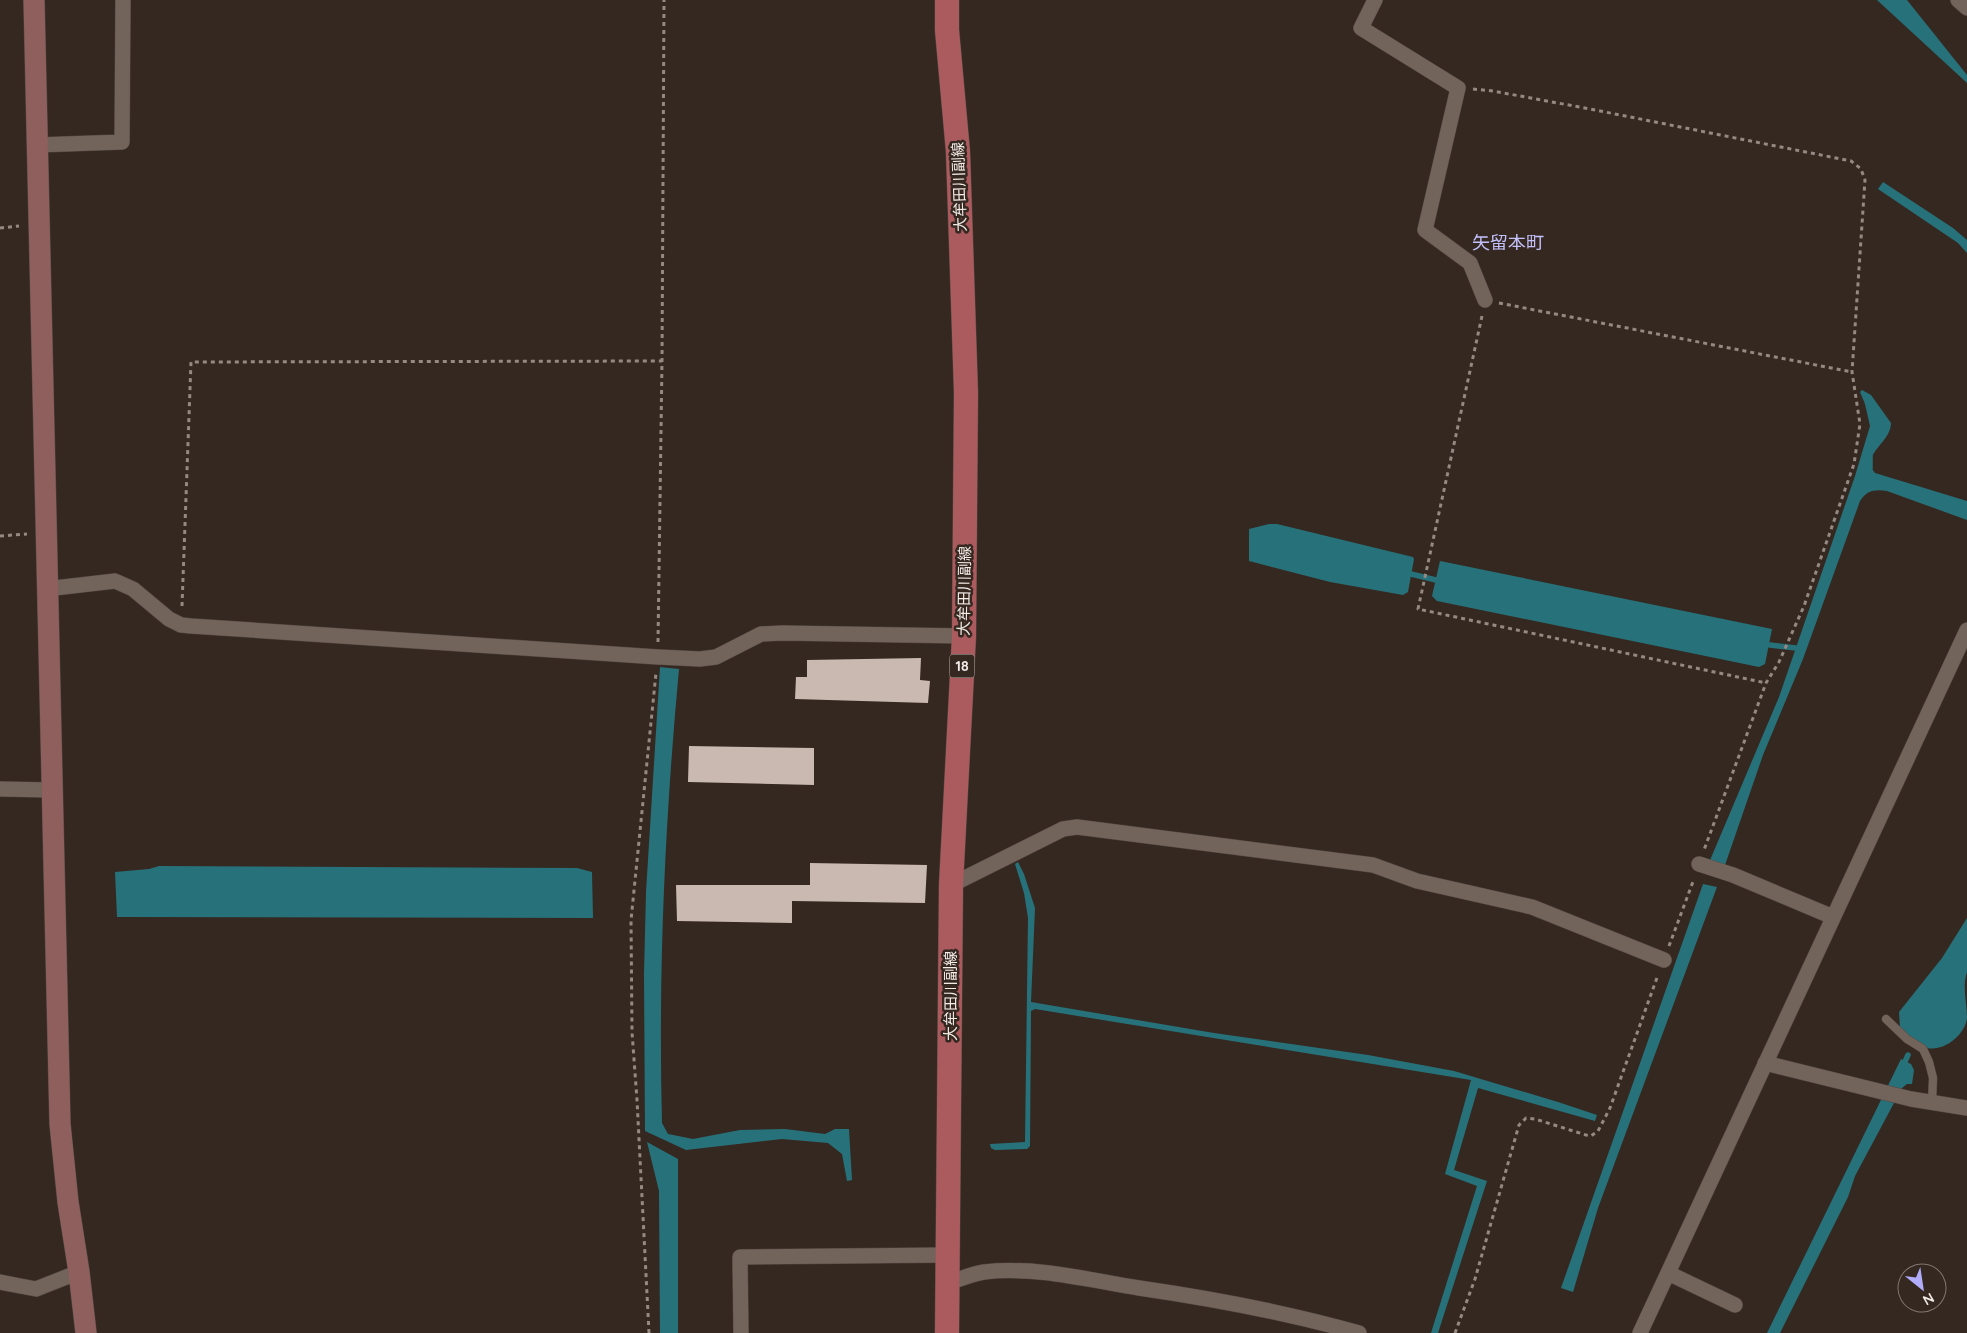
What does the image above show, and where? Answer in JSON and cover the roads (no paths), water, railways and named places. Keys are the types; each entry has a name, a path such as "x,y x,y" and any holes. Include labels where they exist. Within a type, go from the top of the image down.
{"main road":[{"name":"大牟田川副線","path":"947,1333 951,885 964,636 966,393 958,152 947,30 948,0"}],"street":[{"path":"34,0 46,589 60,1124 68,1202 80,1272 86,1333"},
{"path":"37,144 122,142 123,0"},
{"path":"1375,0 1361,28 1458,88 1425,230 1470,263 1485,300"},
{"path":"1958,0 1967,8"},
{"path":"46,589 115,581 133,588 169,619 181,625 700,659 716,657 761,634 964,636"},
{"path":"1640,1333 1967,630"},
{"path":"0,788 52,790"},
{"path":"951,885 1063,829 1077,827 1373,864 1417,881 1532,907 1664,960"},
{"path":"1704,866 1733,875 1833,917"},
{"path":"1765,1063 1911,1098 1967,1108"},
{"path":"741,1333 740,1257 948,1255"},
{"path":"948,1283 983,1272 1032,1271 1084,1277 1225,1300 1359,1333"},
{"path":"0,1282 36,1289 80,1272"},
{"path":"1668,1272 1734,1305"}],"lane":[{"path":"1886,1019 1907,1039 1923,1049 1933,1078 1932,1102"}],"water":[{"path":"1877,0 1907,0 1967,75 1967,83"},
{"path":"1883,182 1953,228 1967,240 1967,253 1958,243 1878,189"},
{"path":"1862,390 1871,395 1891,423 1890,430 1871,460 1871,467 1875,473 1967,501 1967,520 1887,491 1872,491 1863,497 1803,659 1763,755 1724,868 1708,865 1779,697 1855,476 1870,426 1860,392"},
{"path":"1277,524 1413,557 1408,592 1403,595 1330,582 1249,561 1249,529"},
{"path":"1440,561 1772,629 1765,664 1759,667 1437,601 1432,596"},
{"path":"660,667 679,669 666,839 661,1009 662,1123 668,1134 693,1139 740,1130 785,1129 825,1134 835,1129 849,1129 852,1180 847,1181 842,1154 828,1143 782,1139 686,1150 645,1131 644,974 646,892"},
{"path":"1018,862 1035,908 1031,1002 1214,1033 1368,1055 1454,1071 1597,1115 1595,1121 1478,1088 1454,1170 1487,1181 1438,1333 1431,1333 1477,1186 1445,1174 1471,1080 1035,1009 1031,1011 1030,1146 1027,1149 995,1150 991,1148 990,1144 1025,1142 1028,918 1024,893 1015,864"},
{"path":"159,866 577,868 592,872 593,918 117,917 115,872 149,869"},
{"path":"1703,884 1717,887 1598,1208 1573,1292 1561,1288"},
{"path":"1967,918 1967,972 1965,989 1967,1018 1965,1025 1957,1037 1945,1046 1931,1049 1924,1047 1914,1041 1900,1028 1899,1012 1942,958"},
{"path":"1901,1059 1911,1064 1914,1070 1912,1084 1907,1084 1902,1088 1855,1176 1848,1197 1780,1333 1767,1333"},
{"path":"647,1142 678,1159 678,1333 660,1333 659,1191"}],"waterway":[{"path":"1870,455 1870,468"},
{"path":"1411,574 1436,580"},
{"path":"1770,645 1796,648"},
{"path":"1902,1068 1908,1055"}],"district":[{"name":"矢留本町","path":"1508,242"}]}
